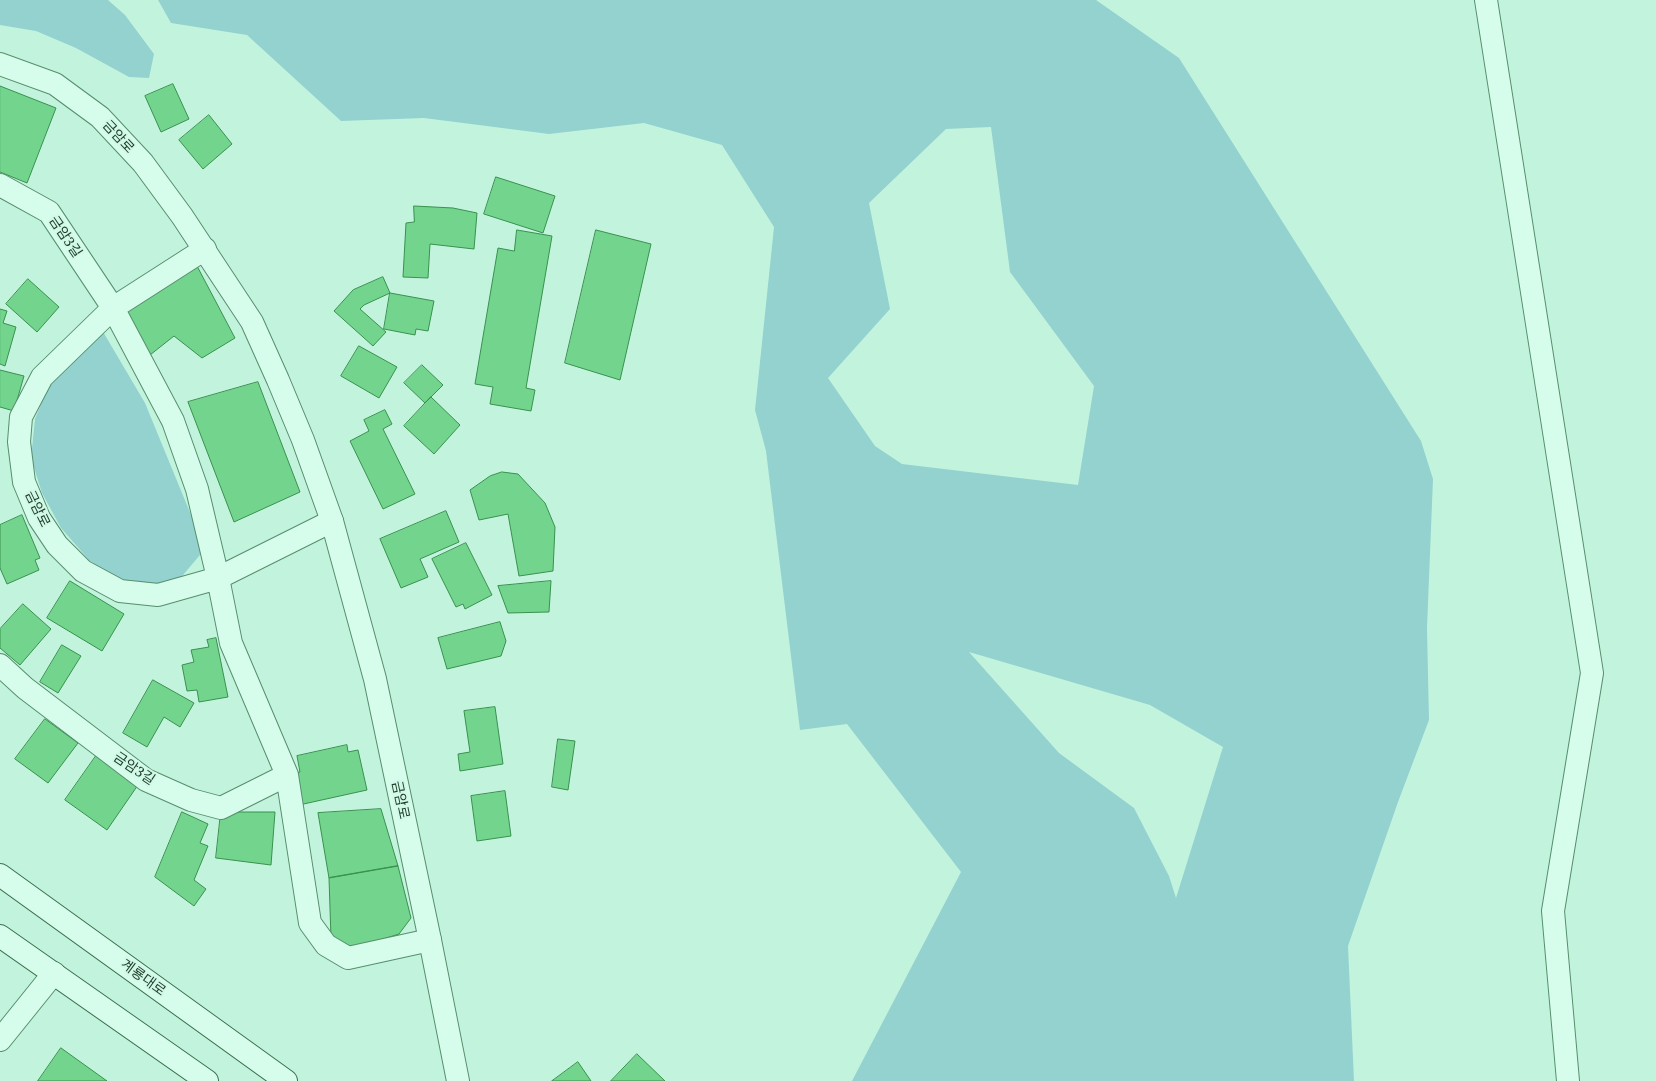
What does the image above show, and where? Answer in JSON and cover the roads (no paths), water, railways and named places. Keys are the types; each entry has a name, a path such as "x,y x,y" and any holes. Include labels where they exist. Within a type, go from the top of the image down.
{"street":[{"path":"1486,0 1592,673 1554,911 1568,1081"},
{"name":"금암로","path":"0,64 55,84 100,117 143,163 205,249 252,322 303,440 332,521 375,679 458,1081"},
{"name":"금암3길","path":"0,185 49,212 113,308 173,421 197,490 218,578"},
{"name":"금암로","path":"205,249 113,308 42,377 21,417 19,442 24,482 39,518 57,545 83,572 120,591 158,595 218,578 332,521"},
{"path":"218,578 231,642 287,775 310,923 326,945 348,958 430,940"},
{"name":"금암3길","path":"0,665 25,688 146,780 191,800 220,808 287,775"},
{"name":"계룡대로","path":"0,875 286,1081"},
{"path":"0,936 207,1081"},
{"path":"0,1040 54,973"}]}
